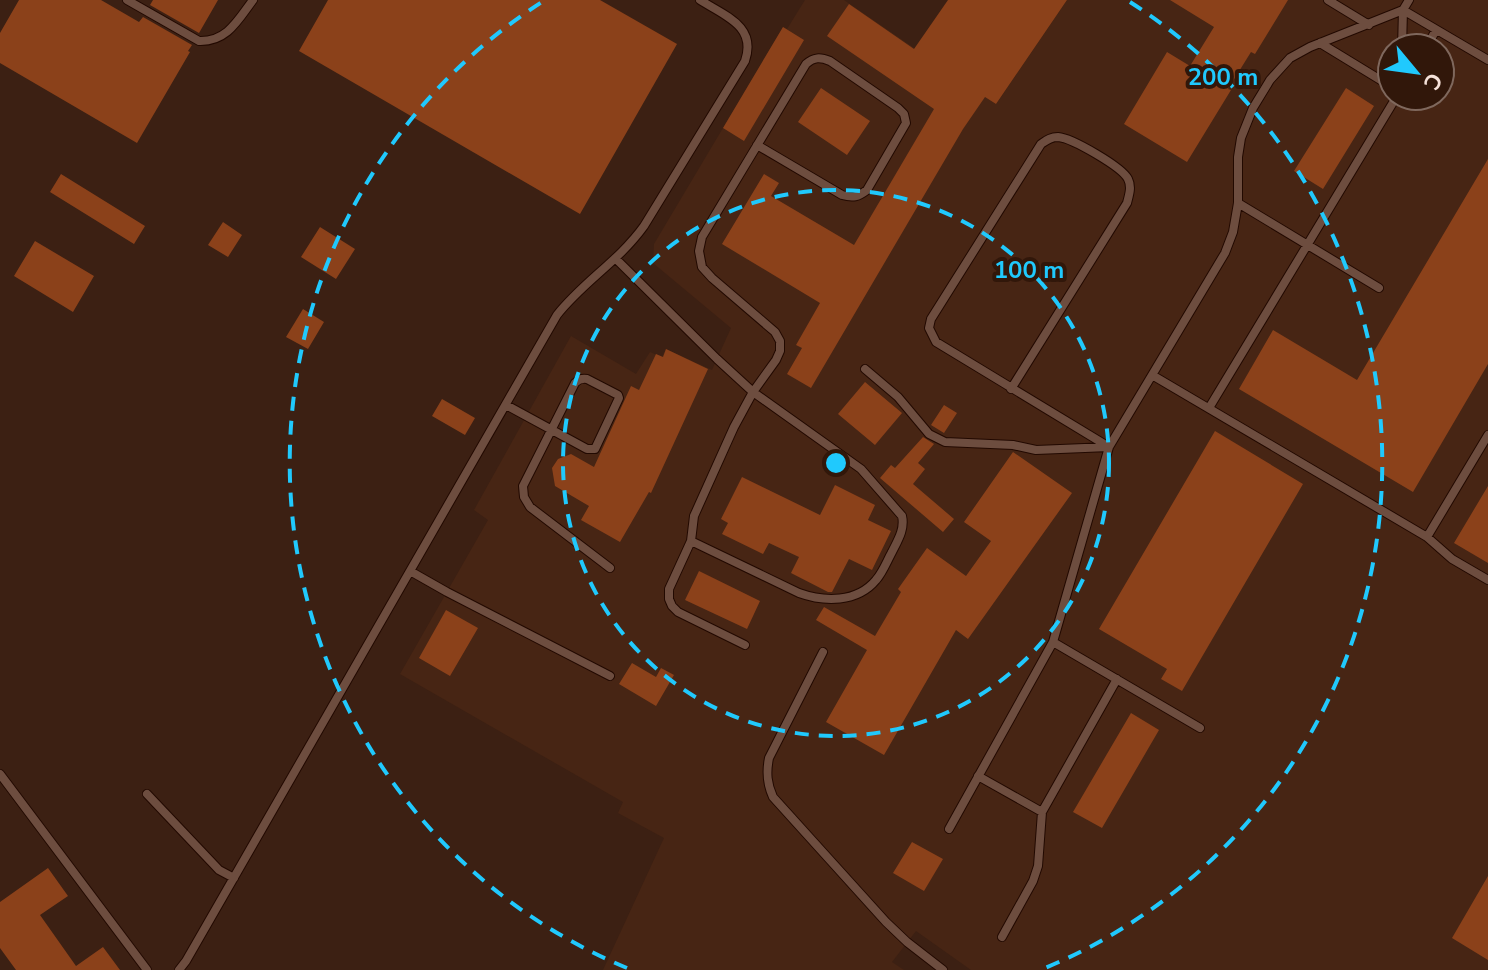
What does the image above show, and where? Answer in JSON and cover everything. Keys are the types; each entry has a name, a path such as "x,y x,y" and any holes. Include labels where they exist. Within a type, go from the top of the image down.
{"lane":[{"path":"127,0 191,37 209,42 231,30 253,0"},
{"path":"179,970 557,315 585,284 631,244 745,61 749,50 743,31 735,22 700,0"},
{"path":"1328,0 1369,25"},
{"path":"1402,32 1403,10 1409,0"},
{"path":"949,829 1053,642 1109,447 1225,253 1233,232 1238,203 1241,138 1253,108 1278,69 1290,58 1403,10"},
{"path":"1403,10 1488,60"},
{"path":"1320,43 1376,77"},
{"path":"745,645 678,612 669,599 669,589 691,541 694,516 734,427 780,351 780,341 775,332 702,267 699,251 702,237 757,145 806,64 813,58 822,57 841,68 898,108 904,114 906,123 867,190 859,196 842,195 757,145"},
{"path":"1209,408 1387,112"},
{"path":"1011,389 1127,203 1131,190 1129,180 1122,172 1071,140 1059,137 1049,138 1041,144 931,319 929,328 936,342 1011,389 1109,447"},
{"path":"1238,203 1379,288"},
{"path":"616,259 753,392 861,469 904,522 878,578 869,588 854,596 832,600 799,593 691,541"},
{"path":"865,369 898,397 929,434 945,442 1013,445 1036,450 1109,447"},
{"path":"1152,375 1427,537 1452,559 1488,580"},
{"path":"506,405 551,430 587,449 595,449 618,395 587,379 578,380 551,430 527,474 523,486 524,497 530,507 610,568"},
{"path":"1427,537 1488,435"},
{"path":"410,571 610,676"},
{"path":"1053,642 1200,728"},
{"path":"823,652 769,758 766,770 768,786 773,797 886,922 943,970"},
{"path":"1002,937 1038,866 1042,812 1117,679"},
{"path":"0,774 147,970"},
{"path":"978,776 1042,812"},
{"path":"147,794 219,870 234,878"}],"shaded area":[{"path":"805,0 844,0 996,104 1067,0 1488,0 1488,970 971,970 916,931 892,962 904,970 603,970 664,838 618,813 623,802 400,674 488,520 474,510 571,336 636,374 650,352 662,357 666,349 712,370 731,328 653,263 654,244 783,27 787,29"}],"building":[{"path":"19,0 101,0 139,22 143,17 192,45 137,143 0,63 0,33"},
{"path":"153,0 218,0 199,33 150,5"},
{"path":"328,0 600,0 677,44 580,214 299,51"},
{"path":"948,0 1067,0 996,104 985,97 963,129 811,388 787,374 802,348 796,345 820,303 722,244 764,174 779,183 771,196 854,245 934,109 827,36 849,4 914,49"},
{"path":"1170,0 1288,0 1255,54 1251,52 1187,162 1124,124 1167,52 1190,66 1214,27"},
{"path":"783,27 804,40 744,141 723,128"},
{"path":"821,88 870,121 847,155 798,122"},
{"path":"1346,88 1374,106 1323,189 1294,171"},
{"path":"1488,159 1488,364 1413,492 1239,389 1273,330 1357,380"},
{"path":"61,174 145,226 134,244 50,192"},
{"path":"223,222 242,235 228,257 208,245"},
{"path":"320,227 355,249 336,279 301,257"},
{"path":"35,241 94,276 73,312 14,276"},
{"path":"303,309 324,322 308,349 286,337"},
{"path":"666,349 708,369 651,493 620,542 581,520 589,506 555,486 552,468 558,459 571,454 594,467 631,386 639,390 656,354 663,357"},
{"path":"865,382 902,413 875,445 838,414"},
{"path":"442,399 475,418 465,435 432,416"},
{"path":"944,405 957,413 944,433 931,425"},
{"path":"1215,431 1303,484 1182,691 1161,679 1167,669 1099,629"},
{"path":"923,437 934,444 918,463 925,469 913,484 954,519 943,532 880,478 891,465 895,468"},
{"path":"1013,452 1072,493 968,639 956,630 884,755 826,722 867,650 816,620 824,607 875,636 901,592 898,589 927,548 966,576 991,541 964,522"},
{"path":"742,477 820,515 835,485 875,505 868,520 891,531 872,570 849,559 832,592 828,592 791,573 799,557 769,543 763,554 722,534 728,523 721,519"},
{"path":"1488,486 1488,563 1454,543"},
{"path":"699,571 760,601 747,629 685,600"},
{"path":"446,610 478,628 450,676 419,658"},
{"path":"632,663 656,677 661,668 674,675 656,706 619,684"},
{"path":"1131,713 1159,730 1102,828 1073,812"},
{"path":"912,842 943,859 924,891 893,873"},
{"path":"48,868 68,896 40,915 76,966 103,947 120,970 16,970 0,948 0,902"},
{"path":"1488,876 1488,960 1452,938"}]}
